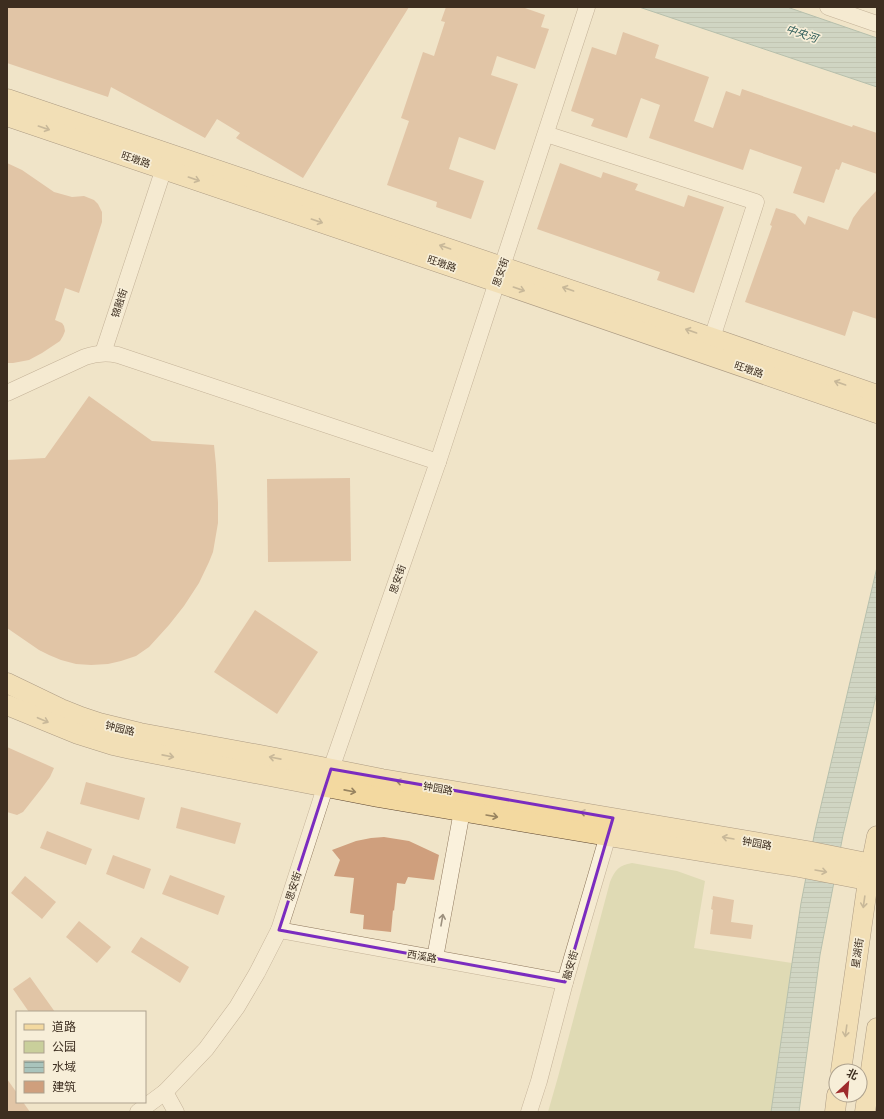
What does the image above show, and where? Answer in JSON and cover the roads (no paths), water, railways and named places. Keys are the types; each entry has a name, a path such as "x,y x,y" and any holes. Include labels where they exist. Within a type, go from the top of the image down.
{"main road":[{"name":"旺墩路","path":"7,99 166,161 500,274 877,413"},
{"name":"旺墩路","path":"7,116 166,161"},
{"name":"旺墩路","path":"500,274 712,338 877,395"},
{"name":"钟园路","path":"7,683 61,709 99,723 462,811 610,827"},
{"name":"钟园路","path":"7,705 61,728 113,745 329,778 397,781 610,827 803,859 873,873"},
{"name":"星湖街","path":"841,1063 873,873 877,836"},
{"path":"865,1112 877,1028"}],"street":[{"name":"思安街","path":"138,1112 165,1092 206,1049 237,1007 258,973 279,930 329,778 438,462 587,7"},
{"path":"828,7 877,24"},
{"path":"546,134 756,202 712,338"},
{"name":"锦融街","path":"103,353 166,161"},
{"path":"7,393 85,357 103,353 118,355 438,462"},
{"path":"435,958 462,811"},
{"name":"融安街","path":"529,1112 610,827"},
{"name":"西溪路","path":"279,930 565,982"},
{"path":"165,1092 176,1112"}],"water":[{"name":"中央河","path":"639,7 787,7 877,38 877,87"},
{"path":"877,567 877,692 843,835 820,955 799,1112 771,1112 801,903 815,831"}]}
